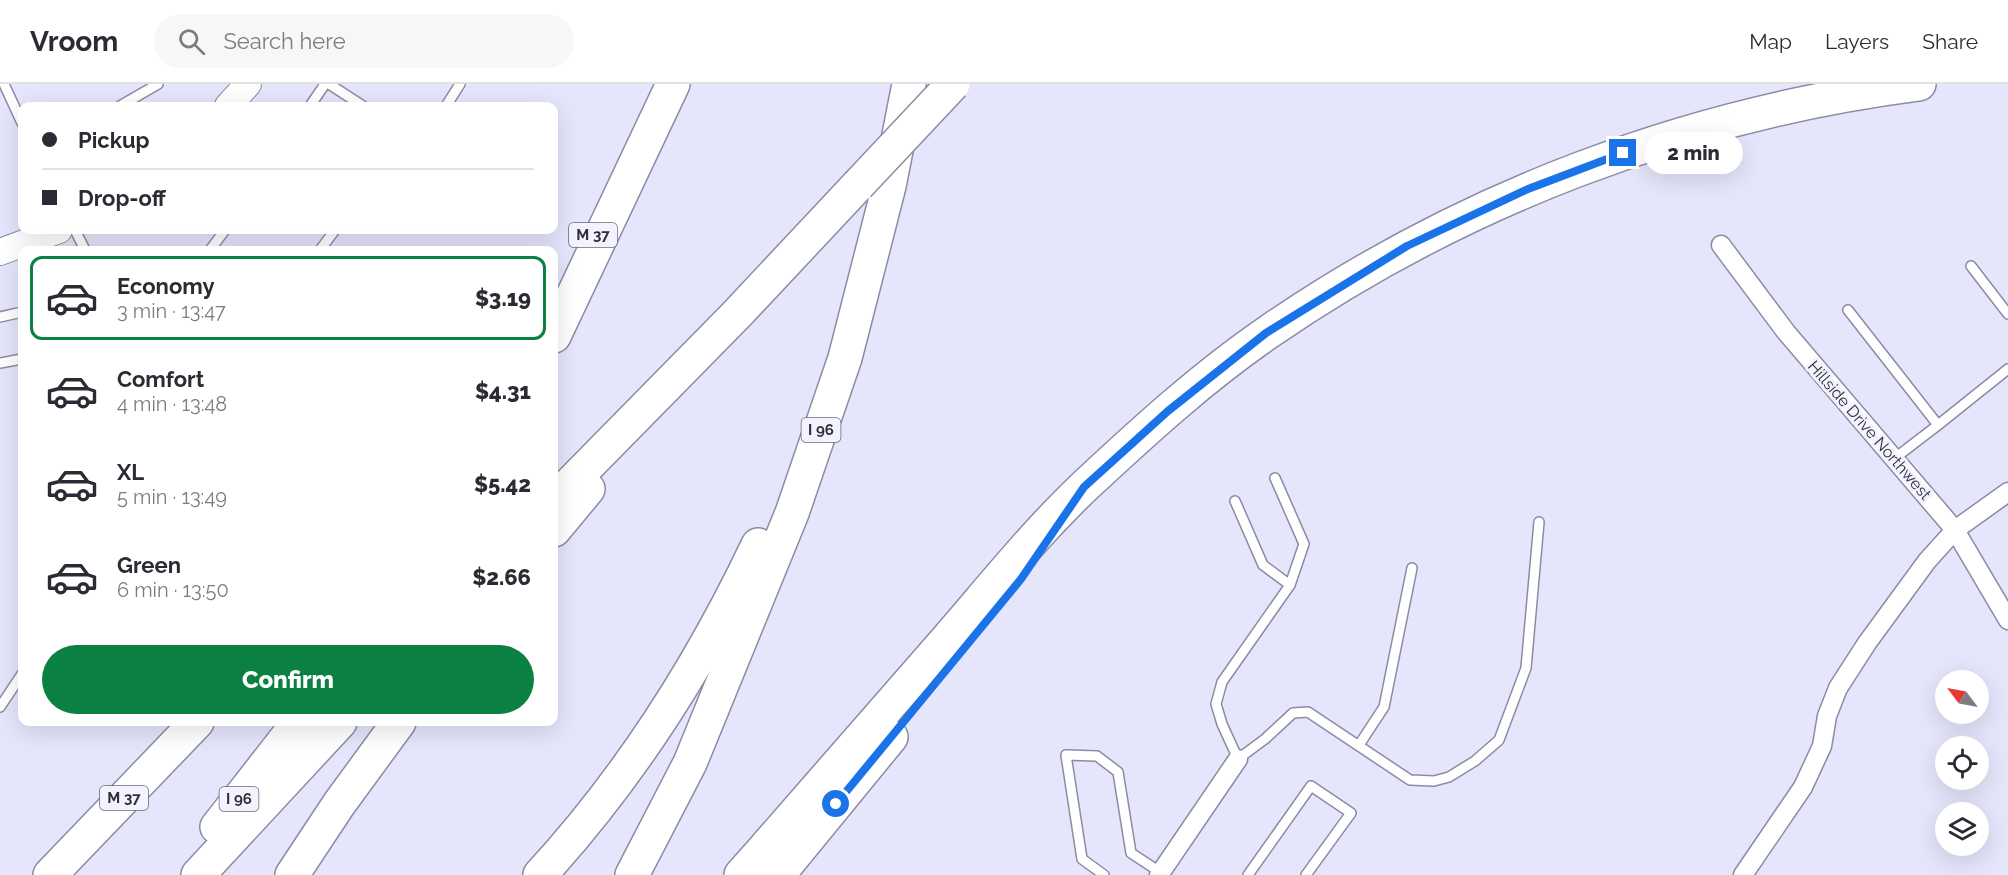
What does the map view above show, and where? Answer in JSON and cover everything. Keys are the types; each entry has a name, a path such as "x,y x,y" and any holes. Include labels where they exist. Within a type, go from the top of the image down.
{"highway":[{"path":"558,328 673,84"},
{"name":"I 96","path":"632,875 690,763 792,513 845,358 889,186 909,84"},
{"path":"558,496 643,411 953,84"},
{"path":"741,875 999,579 1084,487 1168,411 1266,333 1407,246 1528,189 1642,145 1743,116 1848,93 1920,84"},
{"name":"M 37","path":"558,293 633,171"},
{"path":"540,875 643,743 693,666 736,591 845,358"},
{"path":"558,525 612,460 643,411"},
{"path":"778,875 1021,579 1084,487"},
{"name":"M 37","path":"50,875 193,726"},
{"name":"I 96","path":"177,875 296,726"},
{"path":"198,875 336,726"},
{"path":"292,875 339,804 396,726"}],"street":[{"path":"232,102 248,84"},
{"path":"0,252 48,234"},
{"name":"Hillside Drive Northwest","path":"1721,245 1786,333 1955,530 2008,620"},
{"path":"1743,875 1803,786 1822,746 1827,716 1838,687 1866,643 1927,561 1955,530 2008,492"},
{"path":"1160,874 1238,759"}],"lane":[{"path":"4,84 18,114"},
{"path":"127,102 158,84"},
{"path":"313,102 327,84 356,102"},
{"path":"449,102 460,84"},
{"path":"1971,266 2008,314"},
{"path":"1848,310 1938,425"},
{"path":"0,317 18,313"},
{"path":"0,363 18,360"},
{"path":"1895,458 2008,369"},
{"path":"1275,478 1304,544 1290,585 1222,681 1216,704 1222,724 1238,759 1265,739 1293,713 1308,712 1410,780 1420,782 1449,777 1475,761 1499,740 1526,668 1539,522"},
{"path":"1236,501 1263,565 1290,585"},
{"path":"1359,745 1384,707 1412,568"},
{"path":"0,706 18,680"},
{"path":"1104,875 1082,859 1066,755 1097,756 1118,772 1131,853 1160,874"},
{"path":"1248,875 1311,786 1351,813 1306,875"}],"route":[{"path":"836,804 1021,579 1084,487 1168,411 1266,333 1407,246 1528,189 1623,153"}]}
